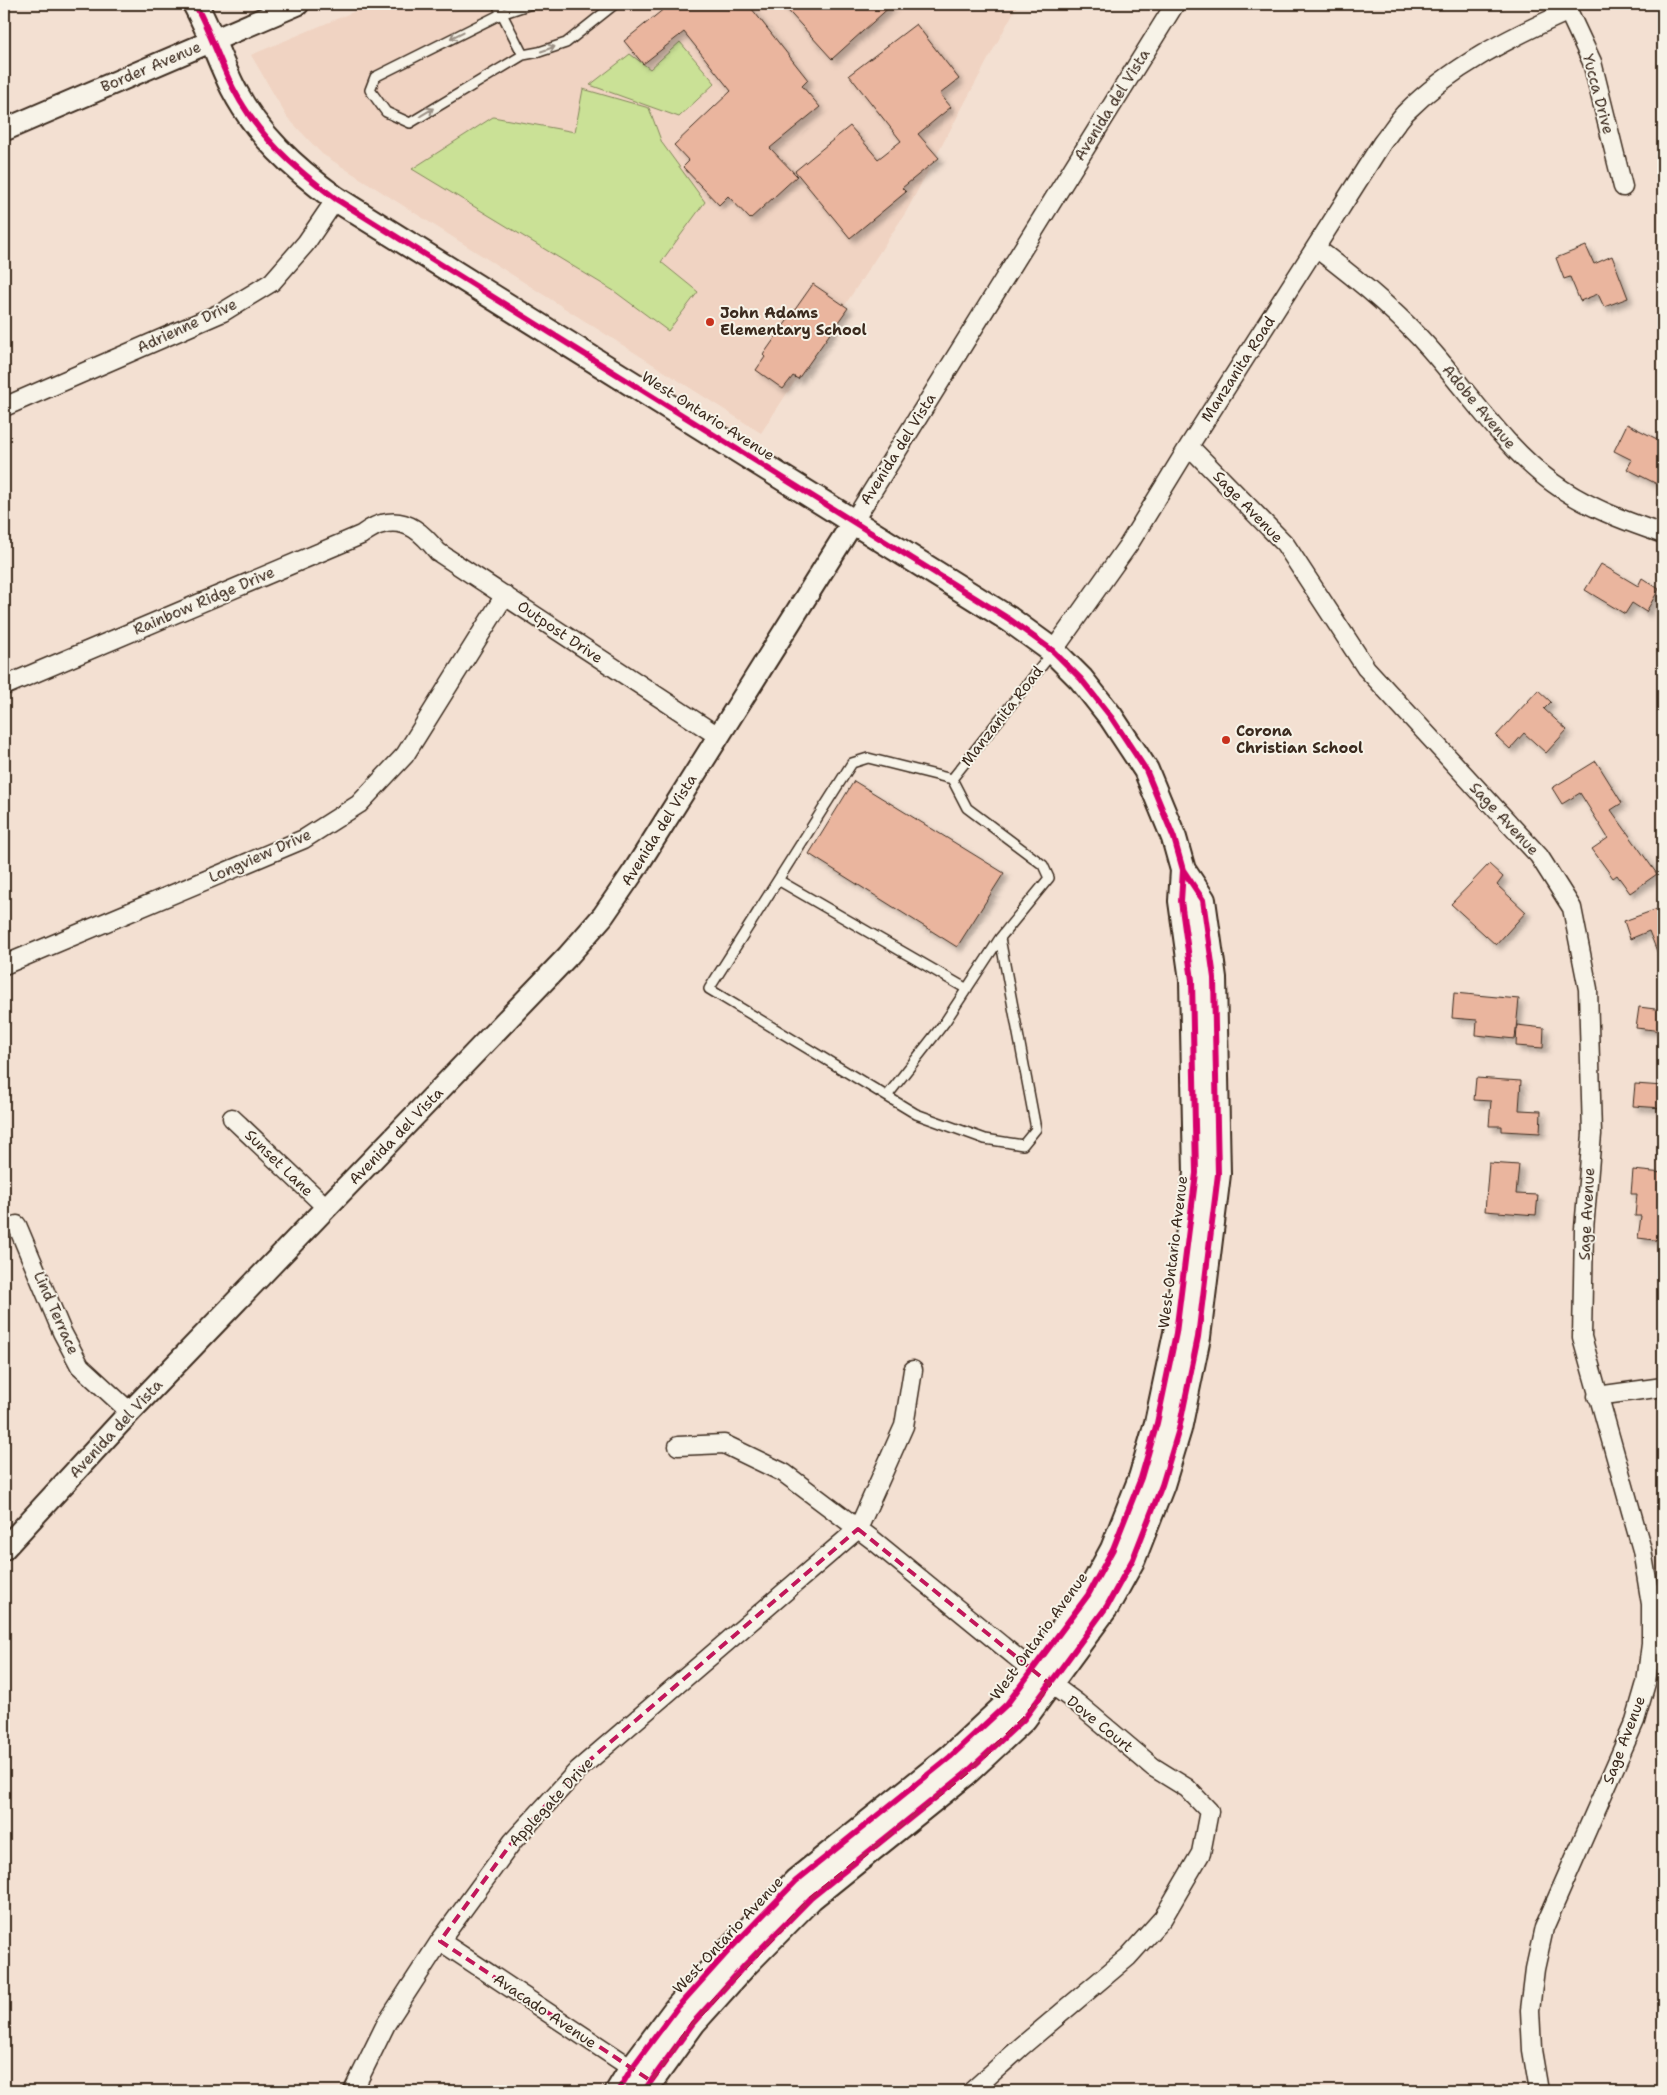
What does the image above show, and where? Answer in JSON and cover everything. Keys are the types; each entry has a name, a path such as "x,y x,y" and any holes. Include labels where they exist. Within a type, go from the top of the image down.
{"main road":[{"name":"West Ontario Avenue","path":"195,4 233,87 250,116 270,143 302,173 336,199 1009,619 1053,651 1081,679 1111,717 1146,770 1174,838 1183,870 1181,901 1192,980 1196,1173 1176,1333 1154,1432 1141,1478 1113,1549 1041,1677 1007,1704 950,1757 796,1881 730,1948 676,2009 642,2080 618,2091"}],"street":[{"name":"Border Avenue","path":"4,130 298,4"},
{"name":"Avenida del Vista","path":"4,1549 130,1412 326,1207 465,1066 603,916 634,871 853,522 1175,4"},
{"name":"Yucca Drive","path":"1567,8 1592,62 1623,187"},
{"name":"Manzanita Road","path":"1053,651 1128,544 1382,144 1404,114 1430,90 1468,62 1567,8"},
{"name":"Adrienne Drive","path":"4,407 223,312 272,282 306,243 336,199"},
{"name":"Adobe Avenue","path":"1316,248 1364,284 1428,347 1525,460 1553,483 1583,503 1663,534"},
{"name":"Sage Avenue","path":"1189,446 1285,544 1366,668 1539,856 1572,908 1588,989 1592,1134 1584,1229 1582,1337 1642,1550 1651,1604 1650,1644 1646,1683 1635,1721 1544,1928 1535,1969 1530,2010 1532,2050 1539,2091"},
{"name":"Rainbow Ridge Drive","path":"4,686 361,535 382,524 405,524"},
{"name":"Outpost Drive","path":"405,524 424,534 438,552 718,736"},
{"name":"Longview Drive","path":"4,965 304,839 359,804 405,755 505,595"},
{"name":"Sunset Lane","path":"232,1118 326,1207"},
{"name":"Lind Terrace","path":"17,1225 62,1332 80,1366 130,1412"},
{"path":"858,1529 904,1426 913,1370"},
{"path":"1598,1396 1663,1387"},
{"name":"Dove Court","path":"678,1446 724,1444 784,1473 858,1529 1041,1677 1077,1703 1153,1767 1187,1788 1209,1811 1201,1853 1163,1918 1128,1957 1022,2046 972,2091"},
{"name":"Applegate Drive","path":"353,2091 386,2024 440,1941 514,1841 578,1770 858,1529"},
{"name":"Avacado Avenue","path":"440,1941 642,2080"}],"lane":[{"path":"497,4 523,55"},
{"path":"531,4 501,14 374,77 370,90 386,112 410,123 523,55 566,43 615,4"},
{"name":"Manzanita Road","path":"952,779 1053,651"},
{"path":"887,1096 945,1022 1000,938 1049,878 1043,865 967,808 952,779 868,758 852,763 710,989 916,1114 985,1139 1023,1145 1036,1129 1000,938"},
{"path":"778,880 966,989"}],"highlighted area":[{"path":"858,1529 1050,1684 1024,1719 965,1774 811,1898 693,2023 651,2081 440,1941 513,1841 578,1770"}],"shaded area":[{"name":"John Adams Elementary School","path":"372,4 1018,4 906,212 761,433 322,154 287,117 251,55"}],"green space":[{"path":"680,42 715,83 679,117 590,85 630,54 650,69"},
{"path":"583,89 649,108 662,143 705,202 661,262 698,292 668,331 614,291 412,169 493,117 575,132"}],"building":[{"path":"670,4 748,4 808,80 802,86 820,107 770,148 797,176 750,219 728,196 719,205 683,167 689,161 674,145 731,91 684,32 643,64 624,41"},
{"path":"782,4 893,4 832,59"},
{"path":"916,24 959,79 940,94 951,107 918,134 939,158 902,188 906,192 850,238 795,171 850,126 878,159 901,141 849,75"},
{"path":"1586,246 1594,264 1612,256 1628,298 1604,307 1598,294 1580,301 1570,277 1564,279 1556,258"},
{"path":"813,284 848,308 798,379 793,376 783,389 756,370 765,357 763,355"},
{"path":"1627,424 1663,442 1657,456 1663,459 1663,487 1627,469 1632,460 1614,451"},
{"path":"1601,564 1638,586 1642,578 1659,589 1646,612 1632,603 1625,614 1585,590"},
{"path":"1538,690 1551,702 1544,709 1567,730 1546,753 1524,733 1510,749 1496,736"},
{"path":"1596,761 1622,803 1611,810 1657,874 1630,893 1617,875 1613,878 1592,849 1608,838 1580,793 1562,804 1552,788"},
{"path":"854,781 1004,873 957,947 809,854"},
{"path":"1489,864 1503,877 1497,885 1526,912 1496,945 1451,904"},
{"path":"1663,907 1662,964 1649,931 1630,939 1624,921"},
{"path":"1454,993 1519,999 1515,1039 1476,1035 1477,1020 1452,1018"},
{"path":"1639,1007 1663,1010 1663,1031 1636,1028"},
{"path":"1517,1025 1544,1028 1543,1048 1516,1046"},
{"path":"1476,1078 1521,1081 1519,1110 1541,1111 1540,1133 1502,1131 1502,1126 1489,1126 1491,1101 1474,1100"},
{"path":"1635,1084 1663,1086 1663,1108 1633,1106"},
{"path":"1489,1163 1519,1165 1516,1194 1538,1195 1536,1215 1485,1211"},
{"path":"1633,1170 1663,1173 1663,1241 1638,1238 1641,1216 1635,1216 1637,1194 1631,1194"}],"cycle path":[{"path":"195,4 233,88 253,121 291,163 336,199 1009,619 1053,651 1081,679 1111,717 1146,770 1174,838 1183,870 1181,901 1192,980 1196,1173 1176,1333 1157,1423 1141,1478 1113,1549 1088,1595 1007,1704 950,1757 796,1881 730,1949 676,2009 632,2068 618,2091"},
{"path":"644,2091 693,2023 746,1964 811,1898 965,1774 1024,1719 1107,1606 1133,1559 1162,1485 1179,1429 1198,1337 1218,1174 1214,978 1203,900 1183,870"}],"place":[{"name":"John Adams Elementary School","path":"710,322"},
{"name":"Corona Christian School","path":"1226,740"}]}
